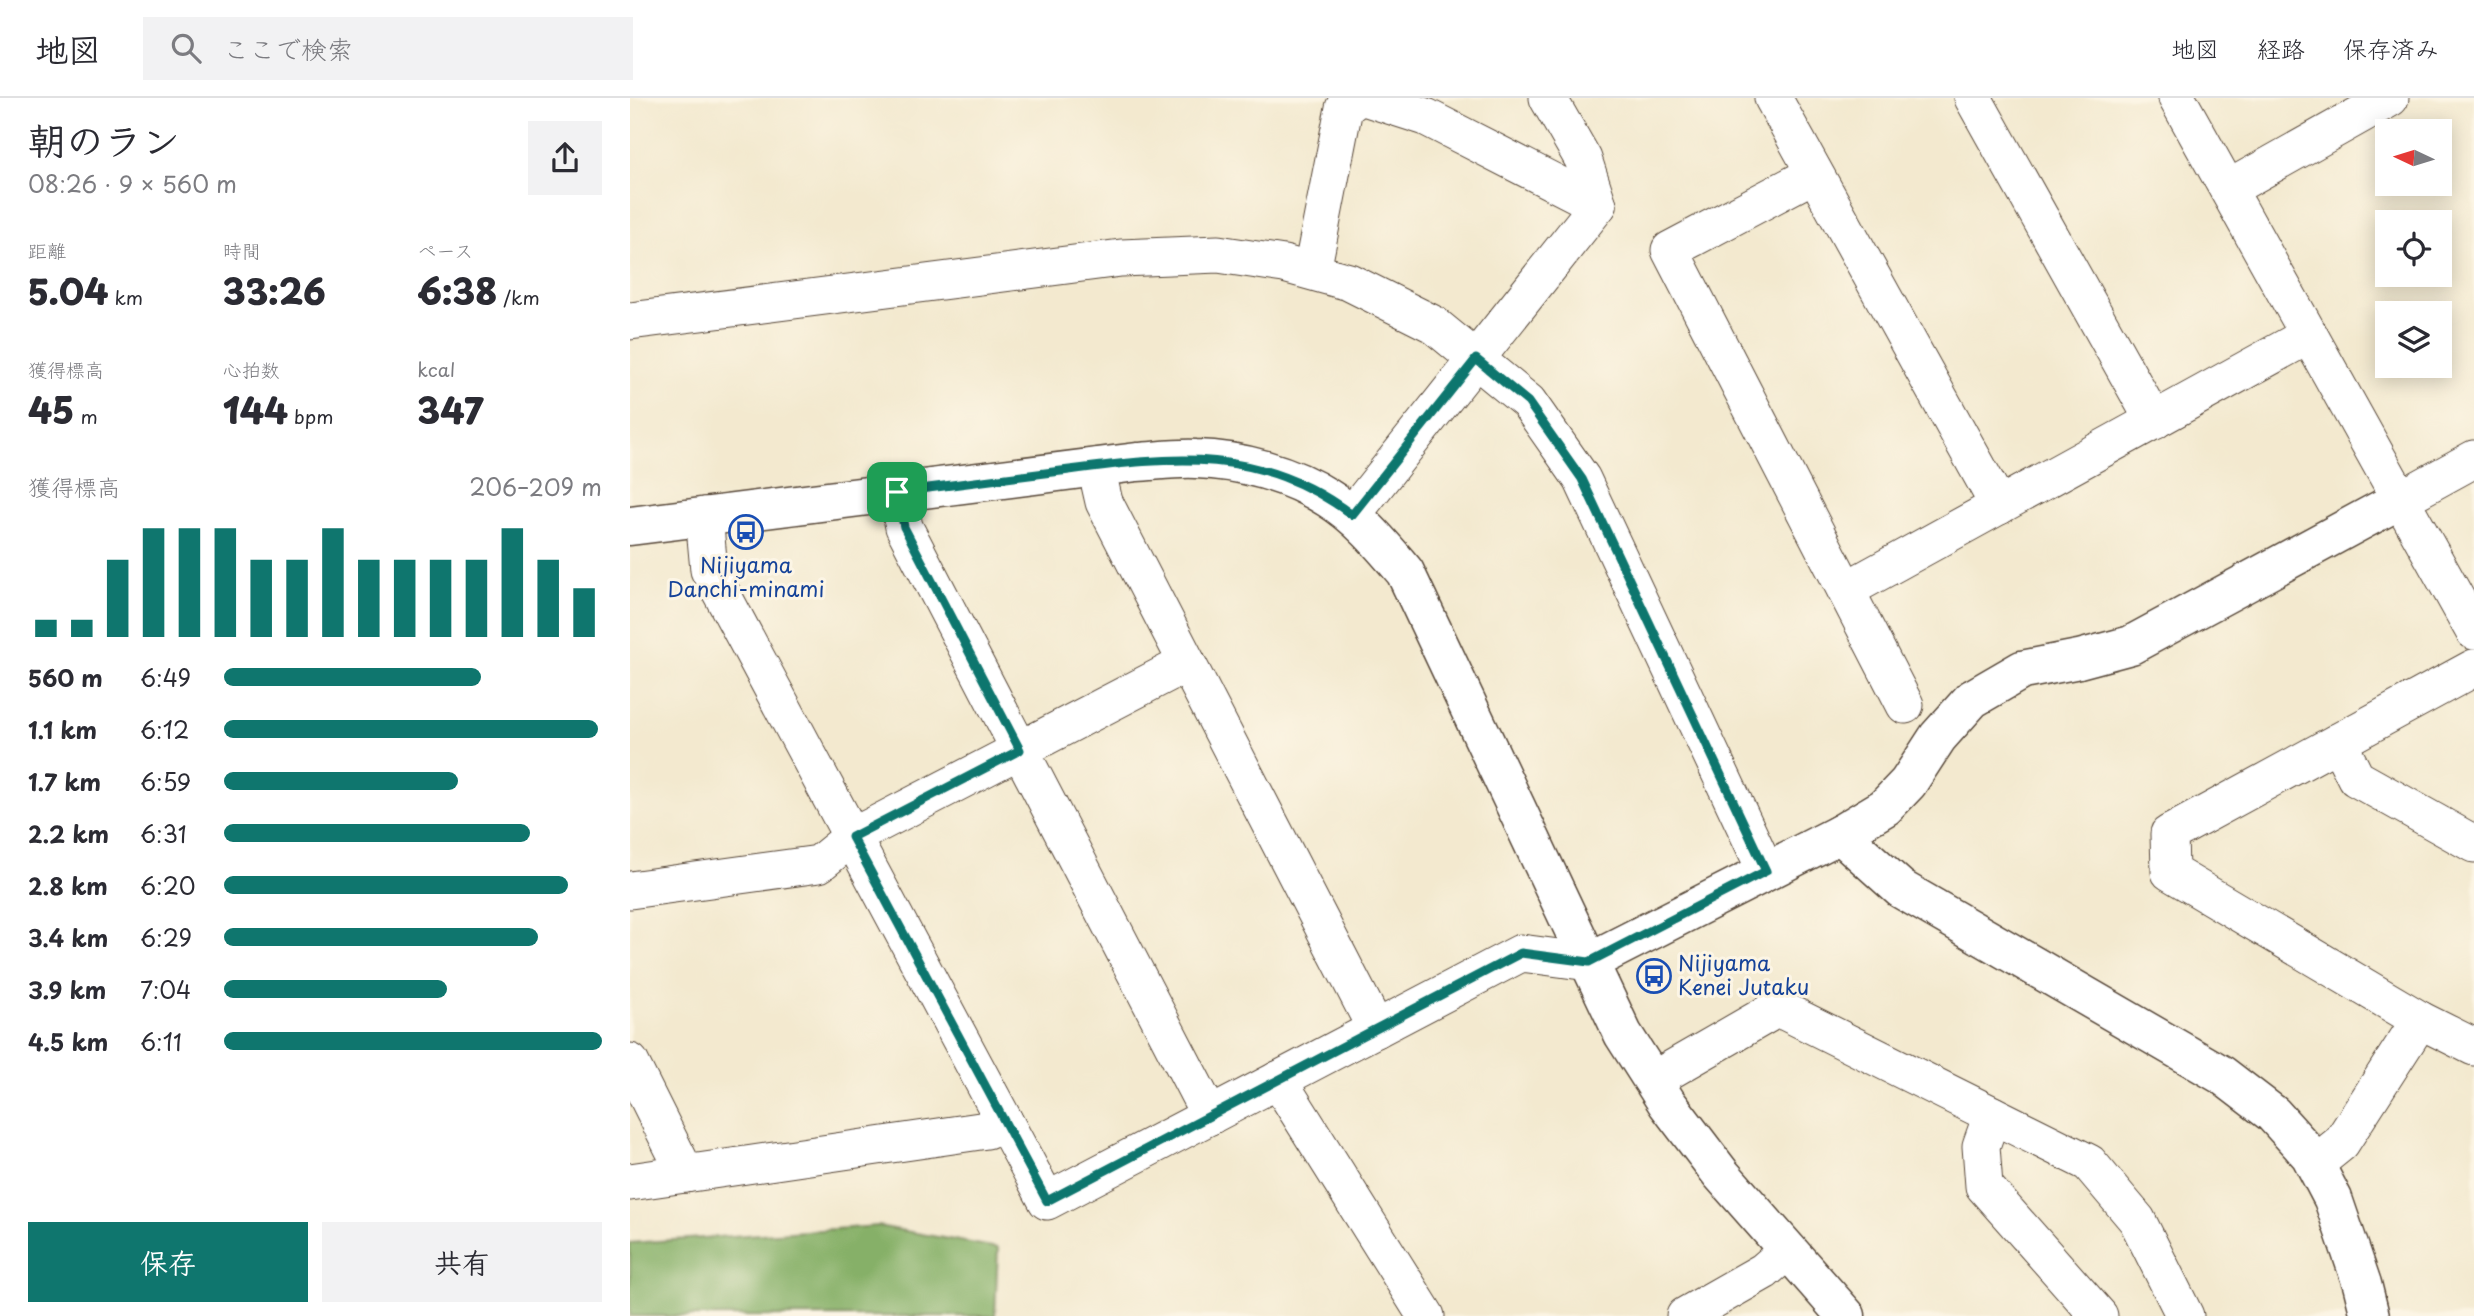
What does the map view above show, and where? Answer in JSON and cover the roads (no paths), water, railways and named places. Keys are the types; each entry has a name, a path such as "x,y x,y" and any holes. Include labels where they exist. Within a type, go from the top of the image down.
{"street":[{"path":"1312,271 1344,108 1357,98"},
{"path":"1367,98 1426,117 1598,205"},
{"path":"1548,98 1583,159 1598,205"},
{"path":"1773,98 1999,506"},
{"path":"1973,98 2154,421"},
{"path":"2177,98 2474,631"},
{"path":"2228,189 2389,98"},
{"path":"1814,174 1670,250 1905,705"},
{"path":"1352,515 1598,205"},
{"path":"630,321 1121,258 1218,254 1283,264 1349,282 1433,324 1528,402 1582,479 1766,871"},
{"path":"1846,590 2309,335"},
{"path":"630,526 1096,467 1196,459 1242,464 1292,480 1328,497 1372,534 1405,572 1623,1034 1667,1103 1721,1174 1846,1316"},
{"path":"704,516 709,570 1047,1201 1521,953 1589,962 1840,834 1885,807 1908,783 1938,737 1972,699 1982,693 2022,670 2132,645 2474,459"},
{"path":"1096,467 1104,502 1376,1029"},
{"path":"897,492 904,527 1210,1116"},
{"path":"630,890 819,864 852,837 1187,663"},
{"path":"2474,668 2169,834 2170,872 2420,1020 2474,1047"},
{"path":"2338,742 2356,778 2474,844"},
{"path":"1840,834 1900,889 2222,1075 2273,1114 2310,1154 2333,1199 2370,1316"},
{"path":"1653,1080 1778,1008 2089,1163 2137,1220 2185,1316"},
{"path":"2315,1164 2341,1143 2420,1020"},
{"path":"630,1062 686,1174"},
{"path":"1278,1080 1426,1316"},
{"path":"1992,1115 1981,1146 1984,1186 2099,1316"},
{"path":"630,1182 987,1130 1004,1121"},
{"path":"1685,1316 1764,1271 1788,1250"}],"place":[{"name":"Nijiyama Danchi-minami","path":"746,532"},
{"name":"Nijiyama Kenei Jutaku","path":"1654,976"}]}
